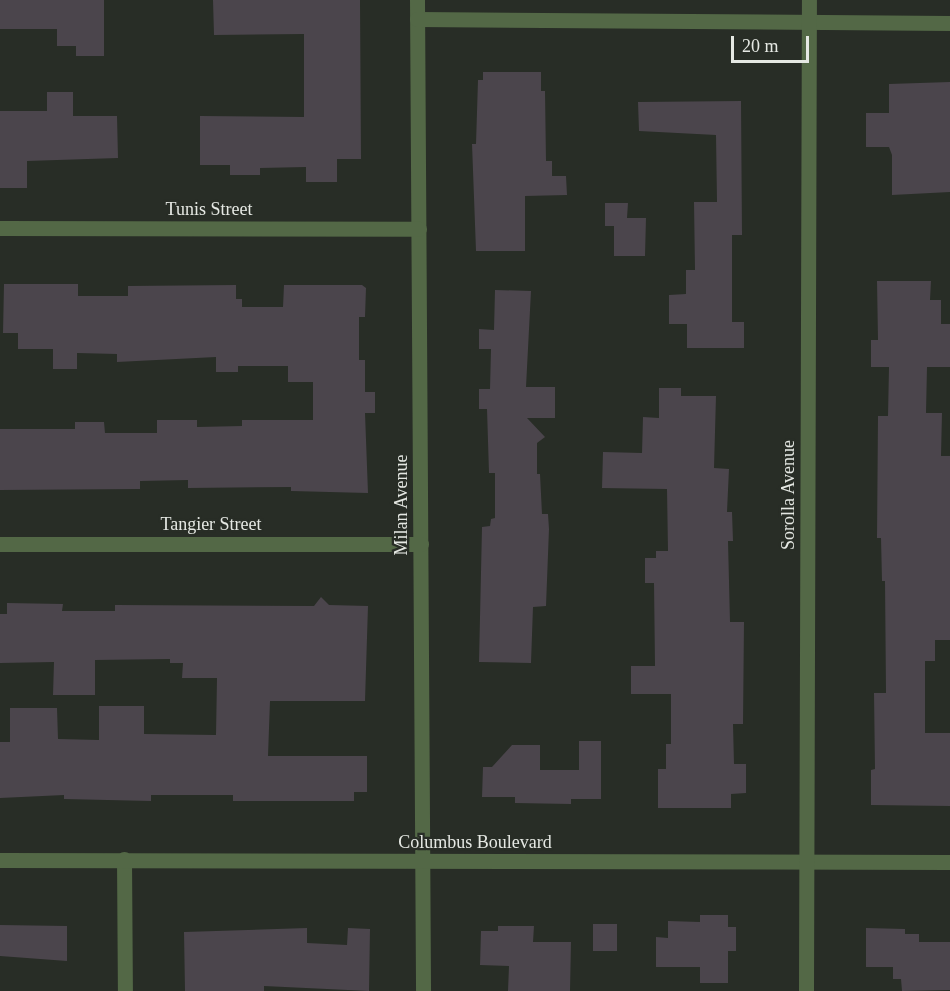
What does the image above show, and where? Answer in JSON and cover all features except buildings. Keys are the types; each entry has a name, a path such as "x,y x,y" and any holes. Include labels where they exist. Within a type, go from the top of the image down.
{"street":[{"name":"Milan Avenue","path":"417,0 423,991"},
{"name":"Sorolla Avenue","path":"807,991 809,0"},
{"path":"417,20 950,23"},
{"name":"Tunis Street","path":"0,228 419,229"},
{"name":"Tangier Street","path":"0,544 421,544"},
{"path":"124,859 125,991"},
{"name":"Columbus Boulevard","path":"0,860 950,862"}]}
